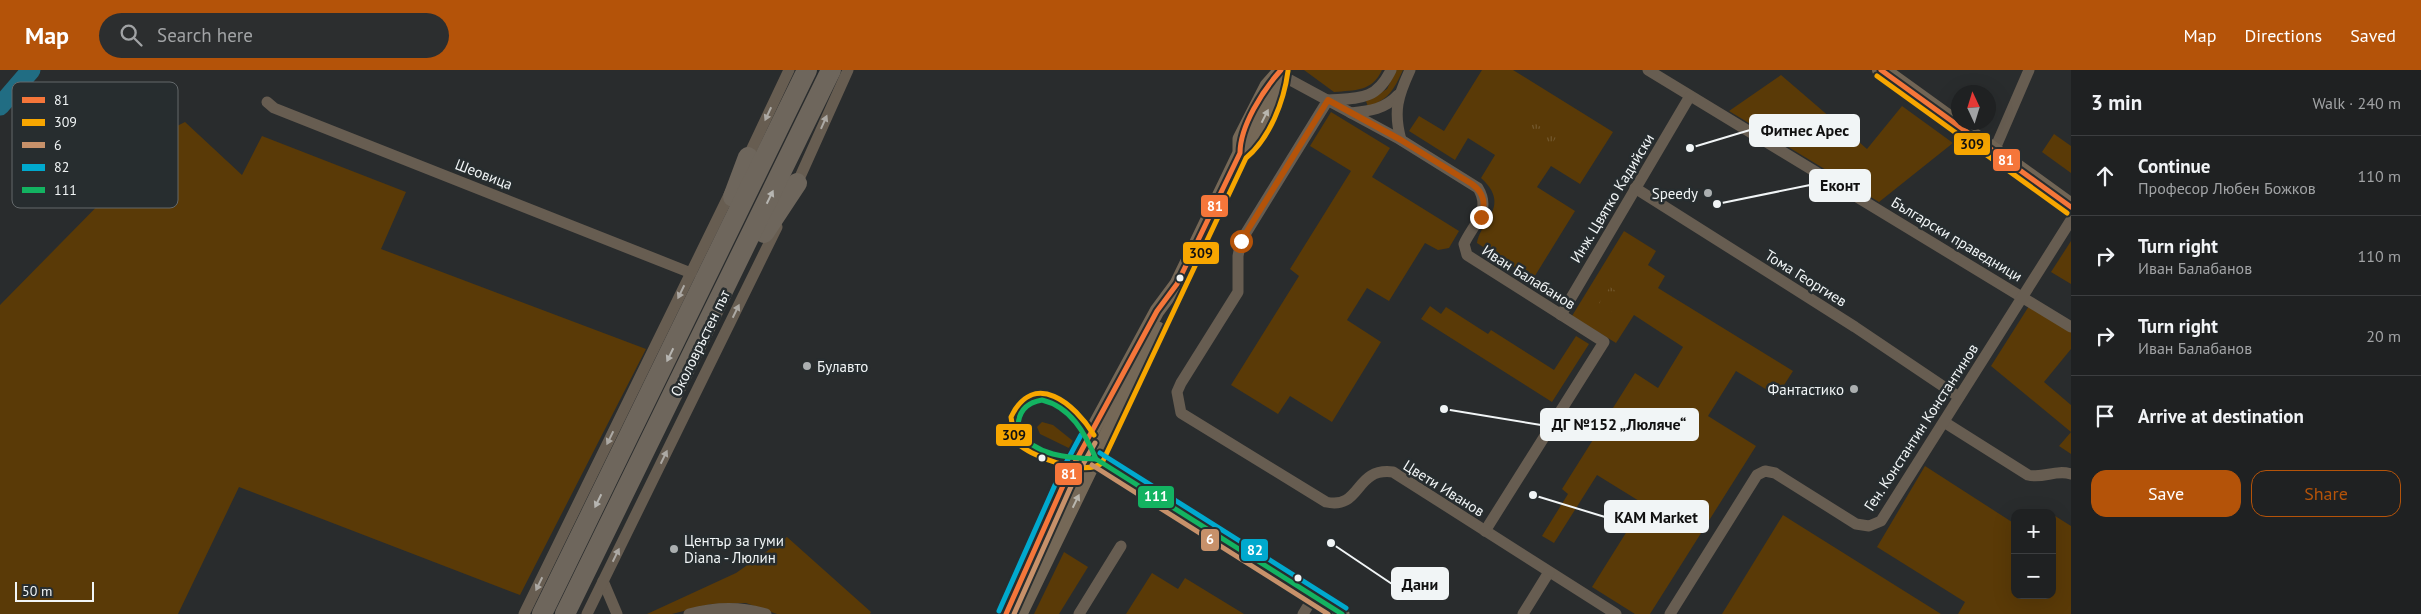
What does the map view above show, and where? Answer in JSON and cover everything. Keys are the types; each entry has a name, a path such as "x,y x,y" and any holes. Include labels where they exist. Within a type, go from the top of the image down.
{"highway":[{"name":"Околовръстен път","path":"542,614 807,70"},
{"name":"Околовръстен път","path":"565,614 719,304 831,70"},
{"path":"699,295 748,157"},
{"path":"719,304 797,183"}],"main road":[{"path":"1881,70 2071,207"},
{"path":"1020,614 1166,313 1177,284 1240,153 1252,143 1278,91 1280,72"},
{"path":"1006,614 1077,459 1158,311 1177,284"},
{"path":"1088,439 1096,459"},
{"path":"1077,459 1096,459 1342,614"}],"street":[{"path":"524,614 789,70"},
{"name":"Околовръстен път","path":"587,614 797,183 848,70"},
{"path":"1328,100 1365,96 1375,92 1384,86 1391,70"},
{"path":"1351,113 1376,110 1392,102 1398,95 1410,70"},
{"name":"Български праведници","path":"1648,70 2071,326"},
{"path":"1994,151 2029,70"},
{"name":"Иван Балабанов","path":"1280,72 1401,140 1472,184 1482,195 1484,210 1464,244 1467,255 1604,342 1486,531"},
{"path":"1398,95 1397,125 1401,140"},
{"name":"Инж. Цвятко Кадийски","path":"1561,315 1634,188 1690,96"},
{"name":"Цвети Иванов","path":"1328,100 1241,241 1238,256 1238,292 1181,383 1178,392 1181,413 1326,502 1333,504 1347,500 1367,478 1375,473 1393,472 1616,614"},
{"name":"Шеовица","path":"267,102 274,108 690,273"},
{"name":"Тома Георгиев","path":"1634,188 1855,327 1959,397"},
{"name":"Ген. Константин Константинов","path":"1670,614 1756,475 1770,472 1856,524 1872,525 1881,521 2071,220"},
{"path":"1944,422 2028,476 2041,476 2056,472 2071,474"},
{"path":"1079,614 1121,546"},
{"path":"1523,614 1549,572"},
{"path":"603,581 617,614"},
{"path":"1303,614 1314,596"},
{"path":"689,614 705,610 746,608 766,614"}],"green space":[{"path":"1304,70 1382,70 1378,77 1368,86 1356,90 1334,92"},
{"path":"1396,70 1403,70 1390,93 1368,107 1366,101 1387,89"},
{"path":"1482,70 1513,70 1613,132 1580,184 1551,166 1537,187 1575,211 1533,279 1477,243 1494,205 1494,197 1490,188 1481,178 1495,155 1468,138 1455,160 1409,131 1419,116 1444,131"},
{"path":"1781,75 1867,149 1902,106 1953,143 1879,202 1729,111"},
{"path":"1331,112 1390,148 1372,177 1459,231 1449,248 1438,250 1425,243 1389,301 1367,288 1347,320 1381,342 1332,422 1290,396 1278,414 1231,385 1299,276 1290,269 1351,171 1310,146"},
{"path":"185,122 242,175 262,136 406,192 381,249 646,349 520,595 239,487 178,614 0,614 0,305 95,208 178,208 178,126"},
{"path":"1532,122 1557,136 1550,147 1526,133"},
{"path":"2054,134 2071,146 2071,173 2042,152"},
{"path":"1624,231 1656,251 1648,265 1665,276 1658,288 1793,371 1777,396 1736,371 1708,416 1756,446 1650,614 1635,614 1592,587 1644,504 1597,475 1554,543 1542,536 1568,494 1562,489 1635,373 1658,388 1683,347 1634,315 1616,343 1572,316"},
{"path":"2071,241 2071,284 2051,272"},
{"path":"1610,287 1623,296 1613,312 1599,303"},
{"path":"1430,306 1441,314 1446,307 1488,334 1491,330 1554,370 1576,336 1589,344 1552,402 1421,319"},
{"path":"2029,306 2071,332 2071,349 2044,382 2071,405 2071,432 1991,366"},
{"path":"1042,422 1053,425 1078,445 1075,451 1040,434 1037,427"},
{"path":"2071,432 2071,454 2059,446"},
{"path":"1925,466 2011,521 2011,599 2056,599 2056,517 2071,526 2071,614 1958,614 1965,602 1877,547"},
{"path":"1783,515 1794,522 1941,614 1722,614"},
{"path":"787,537 871,612 870,614 777,614 746,603 711,604 672,614 647,614 736,573"},
{"path":"1064,552 1088,567 1059,614 1034,614"},
{"path":"1152,573 1178,589 1185,578 1244,614 1126,614"}],"waterway":[{"path":"21,82 31,70"},
{"path":"0,106 12,92"}],"transit line":[{"name":"81","path":"1006,614 1066,479 1157,311 1177,284 1240,153 1248,120 1260,98 1281,70"},
{"name":"81","path":"1881,70 2071,207"},
{"name":"309","path":"1094,435 1086,423 1065,403 1054,396 1042,393 1031,395 1020,403 1011,417 1015,441 1032,453 1057,463 1083,468 1094,467 1102,463 1246,158 1255,150 1275,118 1288,71"},
{"name":"309","path":"1877,76 2067,213"},
{"name":"111","path":"1042,400 1052,403 1076,422 1096,459 1074,458 1053,454 1043,451 1025,439 1018,431 1020,415 1026,407 1042,400"},
{"name":"82","path":"999,611 1059,476 1081,435"},
{"name":"6","path":"1014,614 1073,482 1095,443"},
{"name":"82","path":"1100,453 1346,608"},
{"name":"111","path":"1096,459 1342,614"},
{"name":"6","path":"1092,465 1328,614"}],"place":[{"name":"Фитнес Арес","path":"1690,148"},
{"name":"Speedy","path":"1708,193"},
{"name":"Еконт","path":"1717,204"},
{"name":"Булавто","path":"807,366"},
{"name":"Фантастико","path":"1854,389"},
{"name":"ДГ №152 „Люляче“","path":"1444,409"},
{"name":"KAM Market","path":"1533,495"},
{"name":"Дани","path":"1331,543"},
{"name":"Център за гуми Diana - Люлин","path":"674,549"}],"route":[{"path":"1241,241 1328,100 1401,140 1478,188 1484,202 1484,210 1481,217"}]}
